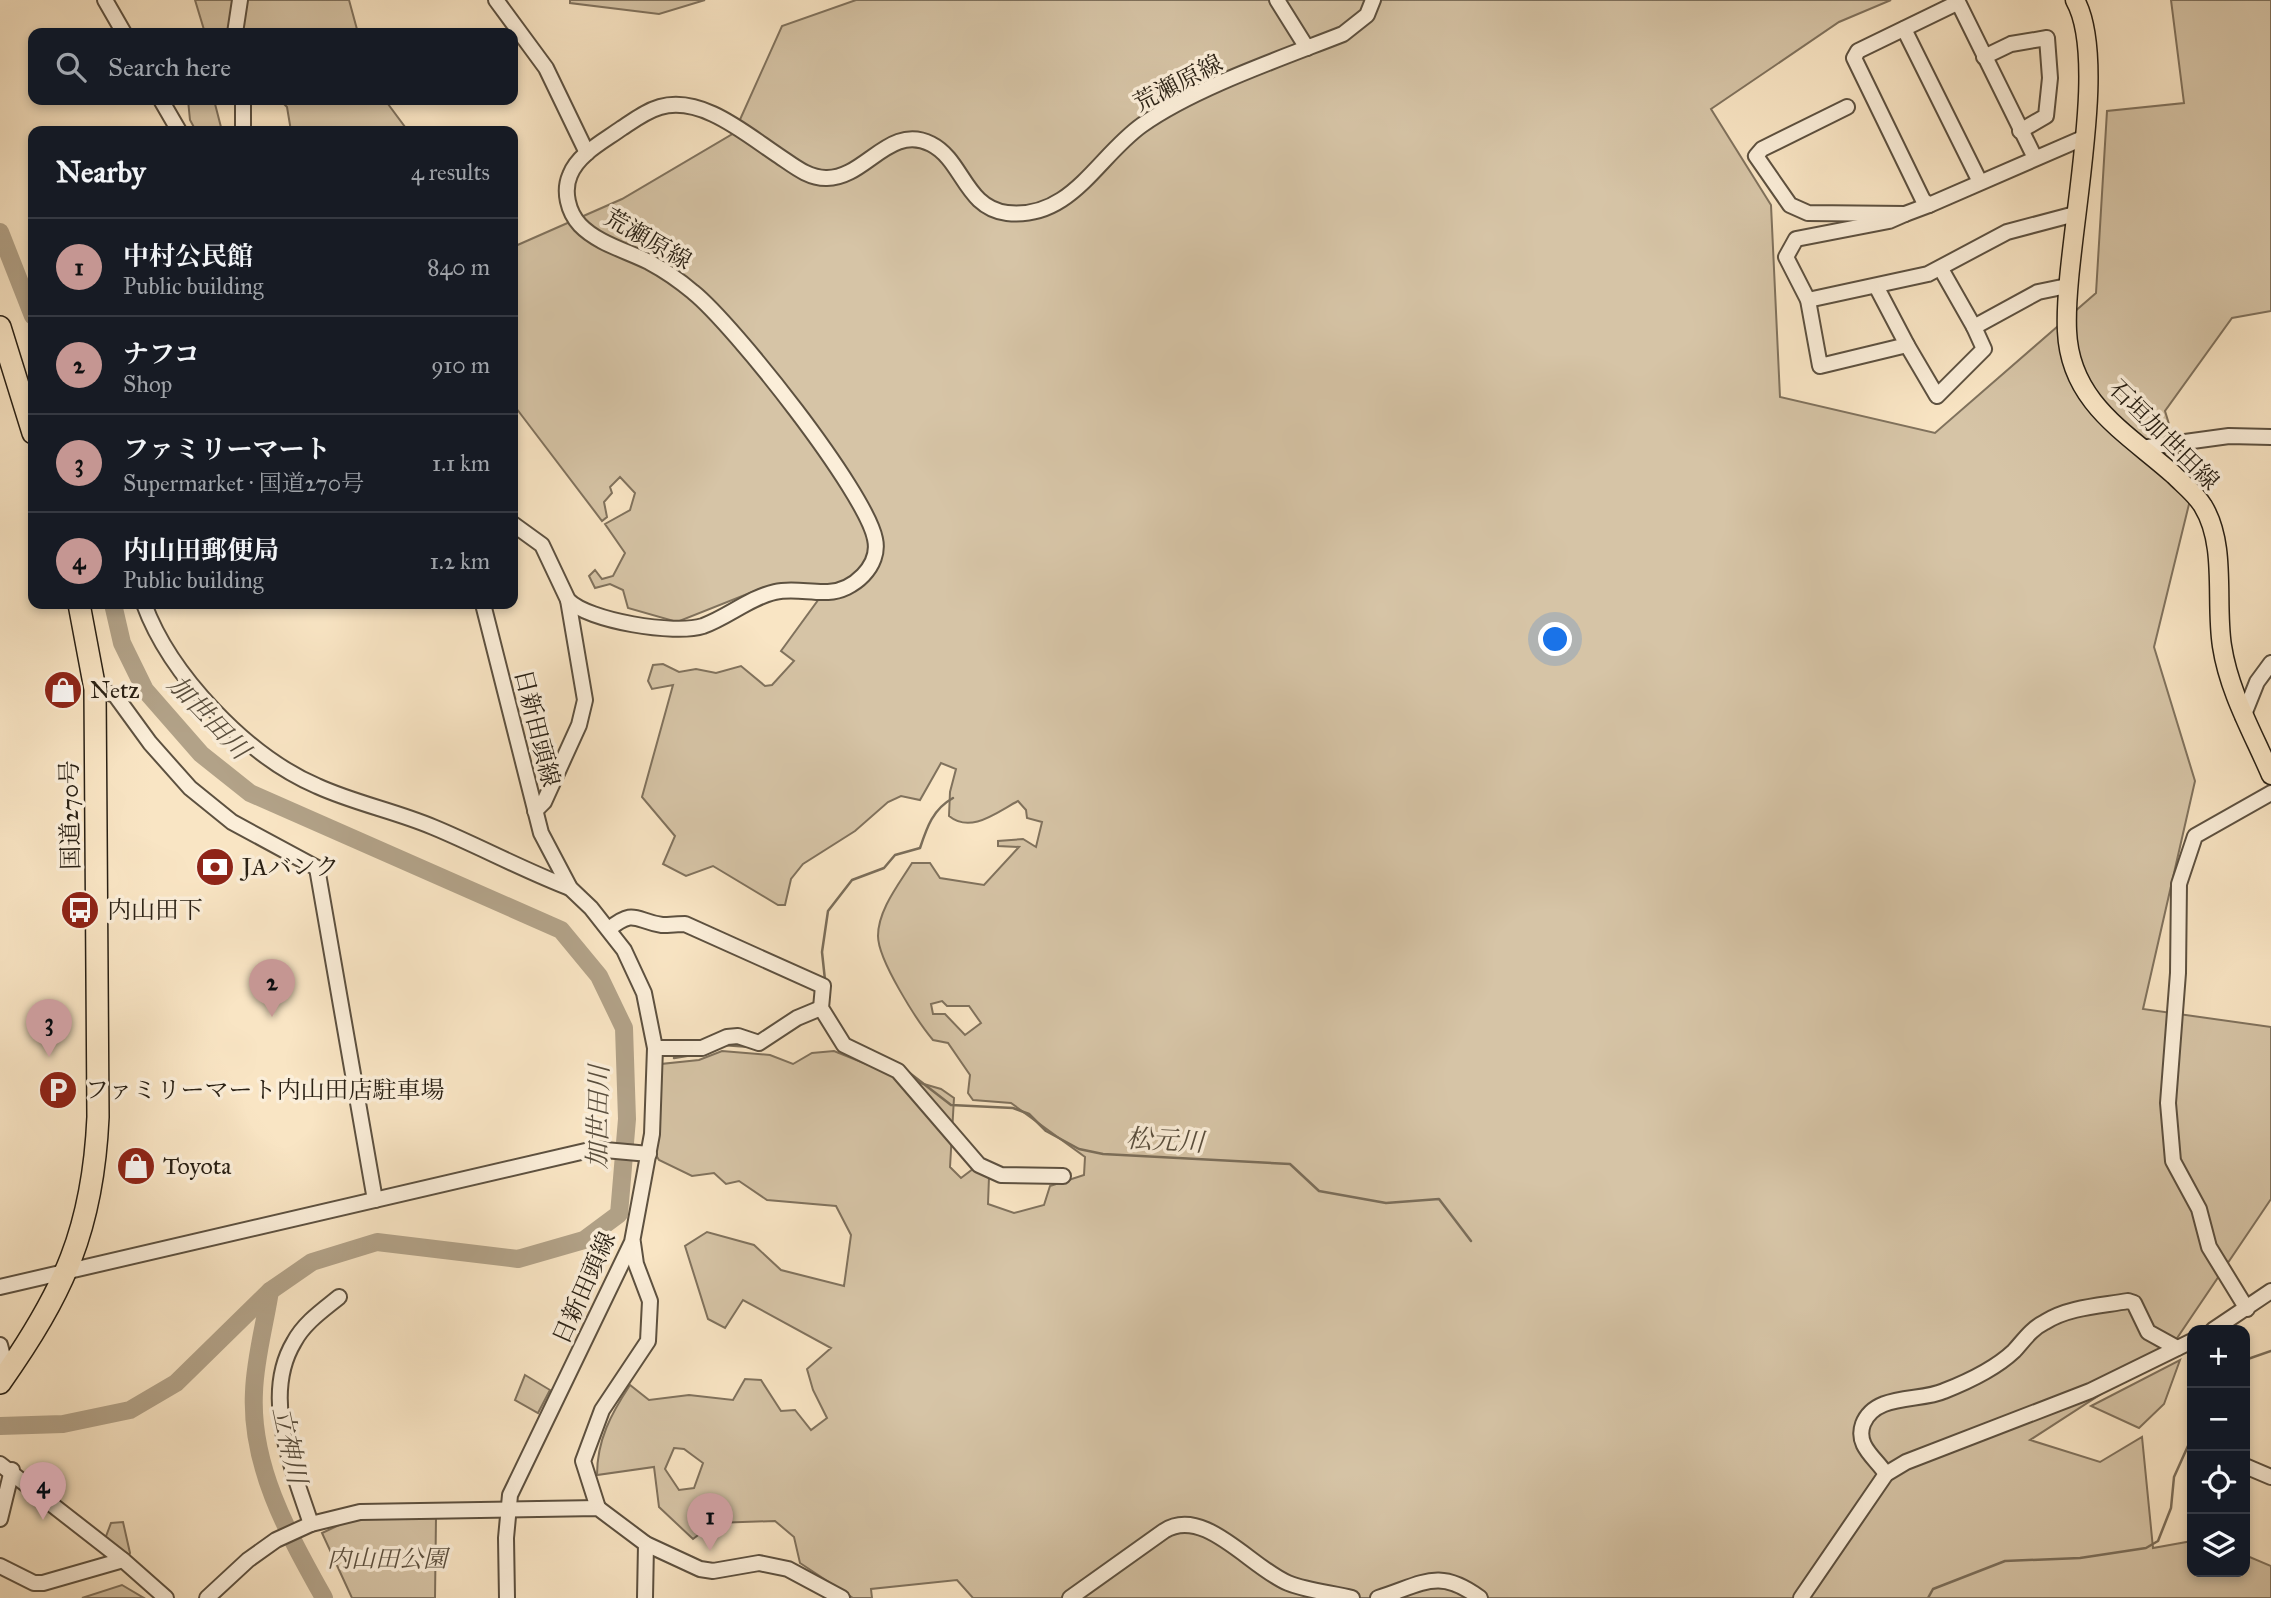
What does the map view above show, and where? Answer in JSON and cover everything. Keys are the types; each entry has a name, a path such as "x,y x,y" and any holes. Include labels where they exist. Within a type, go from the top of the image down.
{"highway":[{"path":"0,327 28,417"},
{"name":"国道270号","path":"4,1377 43,1319 67,1273 88,1207 98,1129 95,689 80,609"}],"main road":[{"name":"石垣加世田線","path":"2075,0 2088,53 2083,138 2067,286 2067,333 2079,378 2098,410 2198,499 2208,516 2216,546 2222,648 2243,716 2271,775"}],"street":[{"path":"105,0 121,28"},
{"path":"236,28 240,0"},
{"path":"496,0 517,28"},
{"path":"1277,0 1307,48"},
{"name":"荒瀬原線","path":"568,600 575,607 596,616 671,631 703,626 775,592 832,593 866,573 876,551 875,538 842,476 728,324 693,291 655,265 596,237 579,225 571,212 566,194 570,176 587,153 643,114 672,105 689,106 723,120 804,173 824,178 847,172 888,146 902,141 924,141 934,145 945,156 976,199 986,207 1012,214 1023,212 1059,203 1084,185 1117,147 1159,114 1351,29 1367,15 1373,0"},
{"path":"1929,205 1923,200 1854,58 1857,51 1957,1 2035,158"},
{"path":"1904,29 1980,183"},
{"path":"518,30 546,68 587,153"},
{"path":"1984,57 2011,44 2047,38 2050,78 2046,116 2020,131"},
{"path":"164,105 176,126"},
{"path":"243,105 243,126"},
{"path":"1847,107 1762,149 1756,156 1761,169 1790,205 1808,213 1905,214"},
{"path":"1907,345 1819,366 1808,300 1786,257 1796,239 1889,221 2083,138"},
{"path":"1808,300 1941,269 2007,232 2075,214"},
{"path":"1876,286 1937,396 1984,349 1941,269"},
{"path":"1974,327 2038,292 2067,286"},
{"path":"2141,448 2229,436 2271,437"},
{"path":"518,528 542,545 568,600 585,700 579,726 544,802 535,811"},
{"path":"146,609 155,631 200,693 260,754 315,786 432,827 570,888"},
{"name":"日新田頭線","path":"484,609 535,811 551,856 570,888 609,929 624,950 644,993 655,1048 647,1154 632,1242 510,1495 507,1598"},
{"path":"2243,716 2257,682 2271,663"},
{"path":"95,689 115,695 150,743 200,797 232,822 317,867 376,1200"},
{"path":"2247,1310 2209,1247 2199,1209 2173,1161 2168,1103 2178,973 2179,884 2195,836 2271,793"},
{"path":"609,929 622,918 631,916 665,925 685,923 823,986 821,1008 844,1045 898,1071 979,1166 1001,1175 1062,1176"},
{"path":"655,1048 702,1048 727,1037 738,1036 759,1043 797,1018 821,1008"},
{"path":"0,1287 596,1149 647,1154"},
{"path":"632,1242 636,1264 650,1301 648,1341 603,1410 583,1461 598,1508 646,1544 699,1569 713,1571 759,1563 788,1569 842,1598"},
{"path":"2222,1325 2271,1291"},
{"path":"307,1526 281,1416 284,1367 293,1342 309,1322 339,1297"},
{"path":"1886,1474 1863,1446 1861,1435 1863,1424 1877,1408 1946,1391 1986,1370 2013,1351 2029,1332 2059,1315 2095,1306 2134,1303 2148,1332 2177,1348"},
{"path":"1801,1598 1886,1474 1906,1462 2090,1391 2187,1343"},
{"path":"0,1345 4,1377"},
{"path":"0,1519 6,1467"},
{"path":"6,1467 123,1560 166,1598"},
{"path":"2250,1468 2271,1477"},
{"path":"207,1598 274,1541 307,1526 360,1512 598,1508"},
{"path":"1074,1594 1175,1524 1185,1523 1212,1531 1263,1570 1289,1584 1352,1598"},
{"path":"645,1598 646,1544"},
{"path":"0,1566 34,1583 43,1583 123,1560"},
{"path":"1378,1598 1445,1579 1461,1584 1480,1598"}],"green space":[{"path":"195,0 349,0 357,28 203,28"},
{"path":"570,0 705,0 659,14 570,3"},
{"path":"856,0 1891,0 1839,22 1711,109 1771,205 1780,397 1935,433 2096,293 2107,111 2184,103 2171,0 2271,0 2271,311 2232,318 2165,411 2191,496 2154,647 2195,781 2143,1009 2271,1027 2271,1199 2169,1350 2030,1440 2100,1462 2142,1437 2153,1548 2187,1542 2187,1577 2250,1577 2250,1557 2271,1566 2271,1598 973,1598 957,1580 871,1589 872,1598 853,1598 800,1563 794,1537 775,1521 714,1523 693,1539 659,1507 654,1467 597,1475 599,1450 606,1428 630,1385 649,1400 689,1395 733,1400 745,1379 761,1380 781,1411 795,1410 811,1430 827,1418 813,1390 807,1369 831,1348 743,1300 725,1328 708,1319 685,1246 707,1232 754,1245 781,1270 844,1286 851,1235 836,1206 767,1200 739,1181 726,1184 714,1173 692,1176 659,1160 654,1152 661,1064 699,1060 722,1051 770,1055 793,1064 812,1053 834,1051 896,1076 941,1089 954,1098 950,1167 961,1178 973,1169 989,1177 988,1204 1014,1213 1044,1205 1050,1186 1084,1175 1085,1157 1011,1103 973,1100 968,1093 970,1075 948,1043 933,1040 918,1019 899,990 880,947 878,936 881,917 912,863 930,863 940,878 984,885 1019,847 998,846 998,841 1023,839 1036,847 1042,822 1027,818 1026,810 1018,801 975,822 957,821 949,816 950,792 956,769 941,763 920,800 901,796 888,802 855,831 803,864 791,879 785,905 778,905 713,866 686,876 663,864 675,836 642,797 673,685 652,689 648,681 653,665 663,664 679,672 696,669 716,673 741,666 765,686 772,685 794,661 781,651 829,585 765,587 677,622 628,608 623,590 610,584 595,588 589,576 595,570 602,579 613,576 625,553 605,524 630,510 635,493 620,477 610,487 612,493 604,502 607,517 602,521 518,411 518,245 622,199 734,133 782,26","holes":["942,1001 947,1006 969,1006 981,1023 965,1035 945,1014 933,1014 931,1004","674,1448 684,1449 703,1463 694,1488 679,1490 665,1469"]},
{"path":"188,105 215,105 221,126 193,126"},
{"path":"285,105 389,105 404,126 290,126"},
{"path":"2180,1360 2164,1404 2139,1428 2091,1406"},
{"path":"525,1375 550,1390 538,1413 515,1400"},
{"name":"内山田公園","path":"436,1518 435,1598 352,1598 322,1533 352,1519"},
{"path":"123,1522 130,1553 128,1558 105,1539 111,1523"},
{"path":"122,1585 144,1598 82,1598"}],"waterway":[{"name":"加世田川","path":"0,232 28,303"},
{"name":"加世田川","path":"0,1426 63,1424 130,1410 176,1383 270,1291 312,1262 377,1242 518,1259 584,1240 619,1214 627,1119 624,1028 599,976 561,930 250,793 201,754 145,690 122,643 114,609"},
{"path":"825,980 822,952 828,911 852,880 884,868 895,855 920,848 936,813 953,798"},
{"name":"松元川","path":"773,1042 806,1021"},
{"name":"松元川","path":"723,1045 751,1047"},
{"name":"松元川","path":"674,1058 704,1053"},
{"name":"松元川","path":"898,1064 951,1105 1013,1108 1029,1114 1046,1131 1079,1149 1103,1154 1290,1164 1319,1191 1386,1203 1439,1199 1471,1241"},
{"name":"立神川","path":"270,1291 254,1392 258,1447 274,1500 324,1598"},
{"path":"2250,1358 2271,1351"},
{"path":"1928,1598 1933,1589 2005,1561 2080,1558 2146,1548 2158,1541 2171,1508 2174,1477 2187,1448"}],"place":[{"name":"Netz","path":"63,690"},
{"name":"JAバンク","path":"215,867"},
{"name":"内山田下","path":"80,910"},
{"name":"ナフコ","path":"272,1017"},
{"name":"ファミリーマート","path":"49,1057"},
{"name":"ファミリーマート内山田店駐車場","path":"58,1090"},
{"name":"Toyota","path":"136,1166"},
{"name":"内山田郵便局","path":"43,1520"},
{"name":"中村公民館","path":"710,1551"}]}
